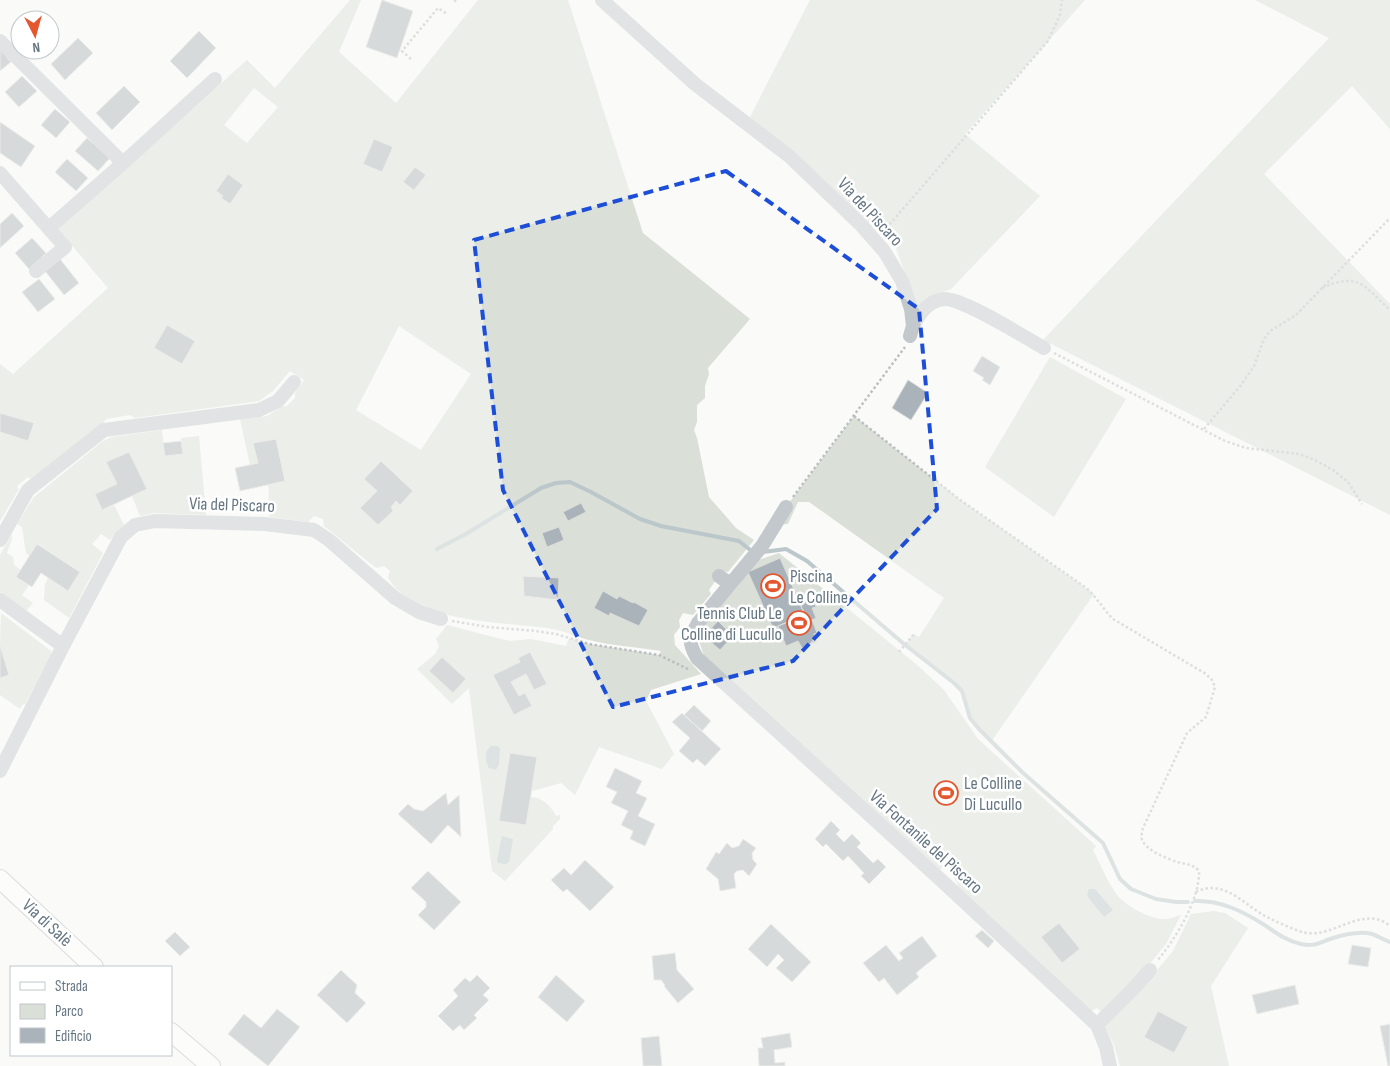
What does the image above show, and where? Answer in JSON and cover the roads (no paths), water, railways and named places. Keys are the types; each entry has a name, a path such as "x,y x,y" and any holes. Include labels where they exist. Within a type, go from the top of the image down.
{"main road":[{"name":"Via di Salè","path":"0,878 93,966"},
{"path":"172,1033 211,1066"}],"street":[{"name":"Via del Piscaro","path":"602,0 695,84 789,156 862,225 884,251 902,281 911,309 912,331 921,312 928,306 949,299 968,306 1044,348"},
{"path":"0,42 123,163"},
{"path":"49,228 215,79"},
{"path":"0,173 65,247 36,271"},
{"path":"0,540 28,490 104,430 259,410 278,401 294,382"},
{"name":"Via Fontanile del Piscaro","path":"786,507 781,525 762,546 724,580 690,637 691,648 701,662 1097,1025 1106,1048 1110,1066"},
{"name":"Via del Piscaro","path":"0,771 121,537 135,525 155,521 265,524 314,530 325,536 395,598 419,612 440,619"},
{"path":"0,600 63,646"},
{"path":"1097,1025 1150,970"}],"waterway":[{"path":"437,549 466,534 541,488 556,483 570,482 640,519 661,526 739,541 749,549"},
{"path":"763,552 786,549 807,561 904,644 954,683 962,691 970,718 979,729 1022,772 1103,843 1120,879 1131,889 1156,899 1188,902"},
{"path":"1195,901 1213,902 1230,907 1255,919 1286,938 1305,945 1313,945 1340,936 1362,933 1372,934 1390,942"}],"place":[{"name":"Piscina Le Colline","path":"773,586"},
{"name":"Tennis Club Le Colline di Lucullo","path":"799,623"},
{"name":"Le Colline Di Lucullo","path":"946,793"}]}
